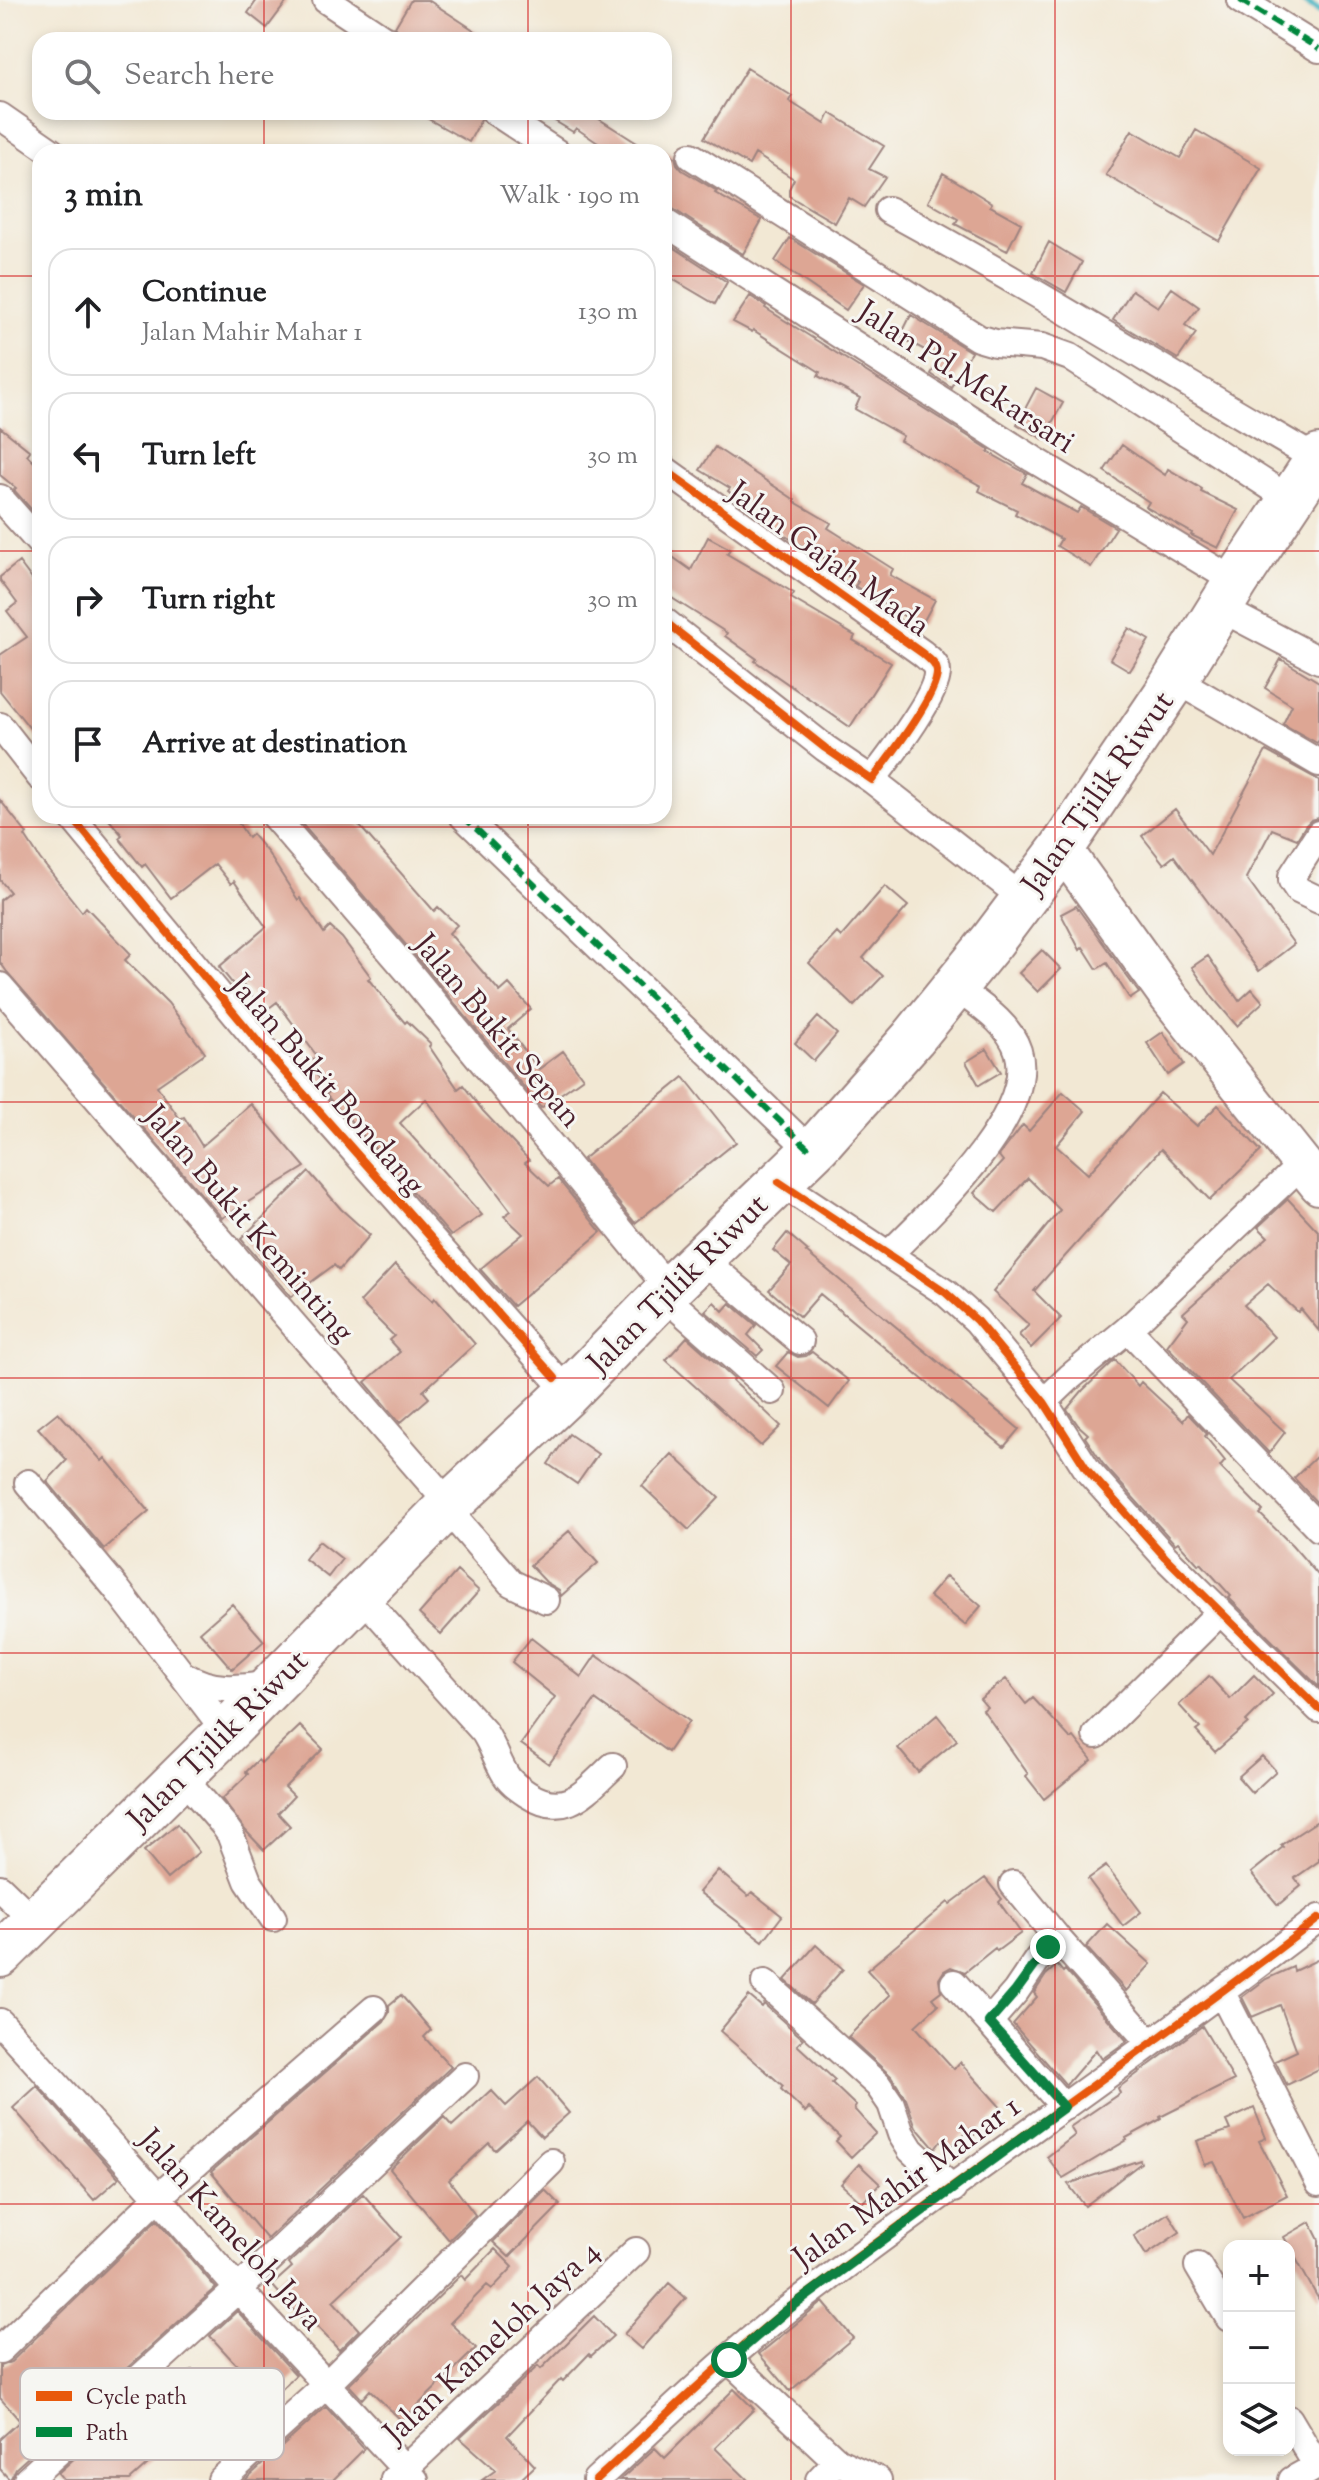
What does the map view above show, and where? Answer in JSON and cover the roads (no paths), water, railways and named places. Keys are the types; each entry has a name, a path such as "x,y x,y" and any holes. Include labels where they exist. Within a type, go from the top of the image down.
{"highway":[{"name":"Jalan Tjilik Riwut","path":"0,1955 226,1732 448,1506 565,1396 666,1292 811,1151 913,1038 1062,848 1311,474"}],"main road":[{"path":"1062,848 1169,997 1311,1175"}],"street":[{"path":"326,0 374,32"},
{"path":"1240,0 1319,49"},
{"path":"0,116 40,144"},
{"path":"507,120 544,144"},
{"path":"691,156 978,338 995,343 1042,347 1070,357 1311,474"},
{"path":"888,210 997,269 1181,382 1311,474"},
{"name":"Jalan Pd.Mekarsari","path":"672,227 1033,459 1319,660"},
{"name":"Jalan Gajah Mada","path":"672,474 936,666 938,673 923,707 872,780"},
{"path":"0,498 10,527 32,539"},
{"path":"672,627 1023,898"},
{"path":"1175,679 1319,763"},
{"path":"0,726 32,767"},
{"name":"Jalan Bukit Bondang","path":"78,824 264,1049 555,1378"},
{"name":"Jalan Bukit Sepan","path":"281,824 412,976 666,1292 772,1391"},
{"path":"471,824 811,1151"},
{"path":"1319,834 1292,876 1292,881 1298,890 1319,900"},
{"name":"Jalan Bukit Keminting","path":"0,986 511,1583 546,1600"},
{"path":"888,1255 953,1190 983,1151 1010,1110 1019,1079 1019,1051 1002,1024 955,987"},
{"path":"1044,1402 1311,1175"},
{"path":"779,1182 965,1308 1044,1402 1088,1471 1165,1557 1319,1709"},
{"path":"701,1258 800,1341"},
{"path":"1128,1329 1319,1528"},
{"path":"28,1483 116,1588 226,1732"},
{"path":"361,1595 484,1732 514,1785 534,1799 558,1805 572,1802 613,1766"},
{"path":"1096,1735 1220,1612"},
{"path":"183,1675 208,1687 229,1689 273,1684"},
{"path":"181,1776 230,1834 248,1881 273,1918"},
{"path":"1013,1884 1150,2043"},
{"path":"0,1888 33,1920"},
{"name":"Jalan Mahir Mahar 1","path":"596,2480 786,2311 1222,1993 1319,1918"},
{"path":"989,2022 1048,1947 1059,1940"},
{"path":"765,1983 878,2085 891,2104 901,2134 911,2150 953,2189"},
{"path":"954,1983 1064,2107"},
{"path":"1222,1993 1319,2183"},
{"path":"0,2350 158,2197 374,2009"},
{"name":"Jalan Kameloh Jaya","path":"0,2022 405,2476"},
{"path":"151,2368 465,2076"},
{"path":"284,2423 551,2162"},
{"name":"Jalan Kameloh Jaya 4","path":"405,2476 636,2251"},
{"path":"1198,2266 1225,2312"},
{"path":"729,2360 828,2471 878,2480"},
{"path":"1292,2480 1318,2465 1295,2429"},
{"path":"27,2480 49,2460"},
{"path":"221,2480 243,2460"}],"waterway":[{"path":"1301,0 1319,11"}]}
